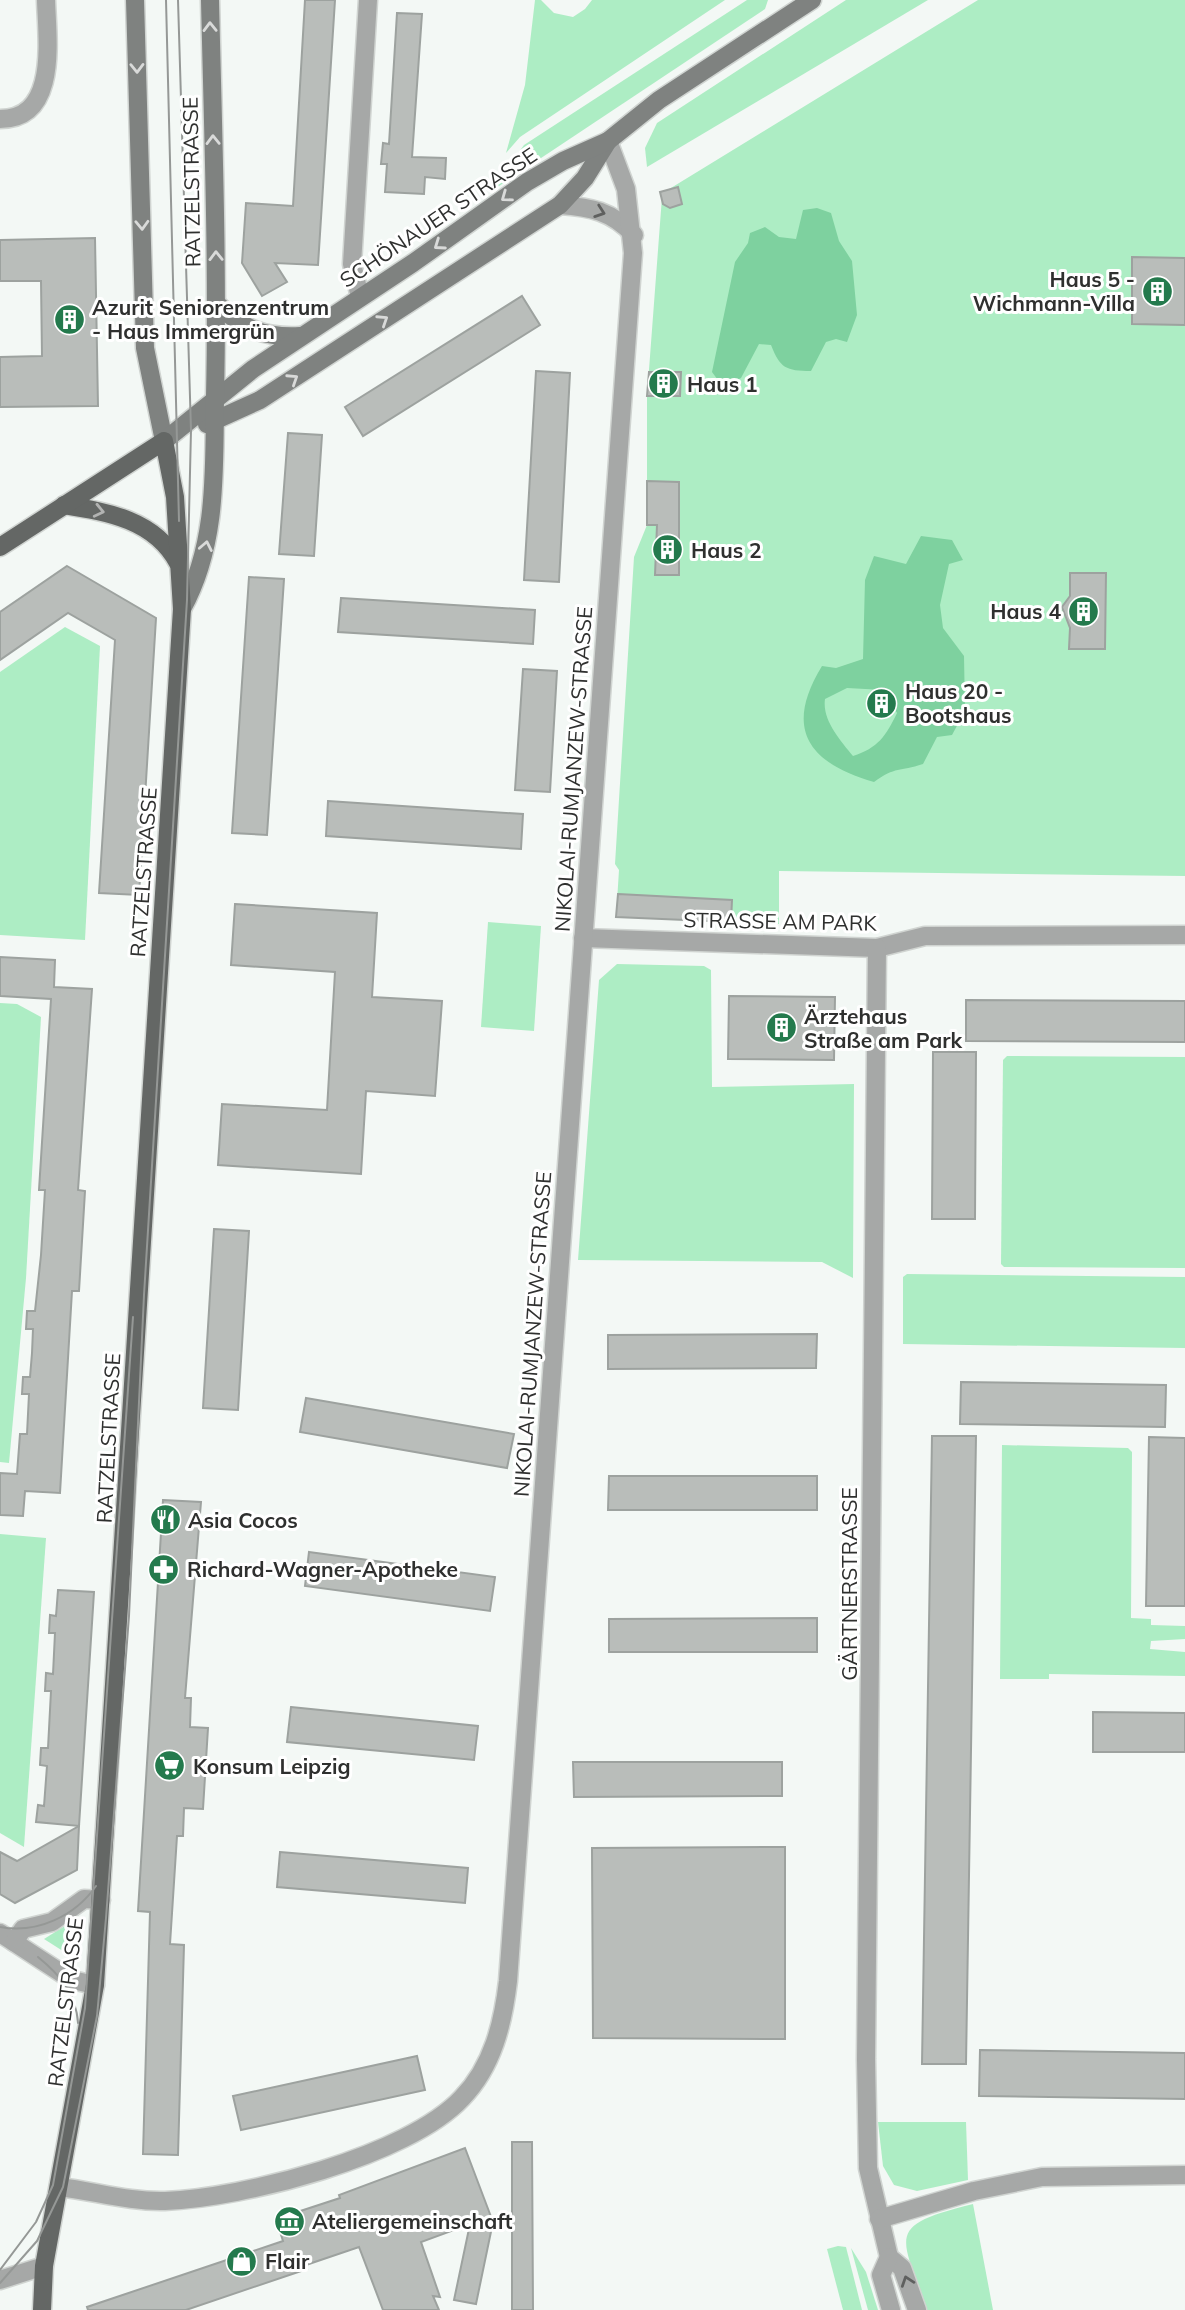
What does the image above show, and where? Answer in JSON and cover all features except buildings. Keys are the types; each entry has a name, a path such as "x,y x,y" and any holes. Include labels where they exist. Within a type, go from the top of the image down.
{"main road":[{"name":"RATZELSTRASSE","path":"42,2310 44,2266 94,1985 101,1900 182,609 175,497 145,348 135,0"},
{"name":"RATZELSTRASSE","path":"182,609 198,577 205,551 213,490 217,304 210,0"},
{"name":"SCHÖNAUER STRASSE","path":"0,547 164,440 300,336 548,169 608,141 659,100 805,2"},
{"name":"SCHÖNAUER STRASSE","path":"164,440 260,400 560,205 584,178 608,141"},
{"path":"217,304 254,332 272,336 300,336"},
{"path":"64,505 133,521 158,536 178,564"}],"street":[{"path":"0,120 18,116 33,103 45,85 46,0"},
{"path":"360,297 352,264 369,0"},
{"name":"NIKOLAI-RUMJANZEW-STRASSE","path":"59,2187 133,2199 183,2200 227,2193 314,2171 399,2140 438,2119 470,2089 502,2025 508,1981 634,235 626,189 608,141"},
{"path":"560,205 597,209 617,219 634,235"},
{"name":"STRASSE AM PARK","path":"583,938 877,947 925,936 1185,935"},
{"name":"GÄRTNERSTRASSE","path":"877,947 866,2071 868,2168 889,2257 902,2268 917,2310"},
{"path":"94,1985 72,1980 7,1938 23,1929 52,1922 84,1899 101,1900"},
{"path":"879,2219 974,2191 1042,2177 1185,2175"},
{"name":"GÄRTNERSTRASSE","path":"889,2257 881,2275 891,2310"},
{"path":"0,2280 44,2266"}],"shaded area":[{"path":"535,0 541,0 554,13 573,17 592,0 725,0 520,137 506,153 525,85"},
{"path":"747,0 768,0 765,9 490,192 524,145"},
{"path":"846,0 928,0 647,167 645,148 657,123"},
{"path":"978,0 1185,0 1185,876 779,871 779,924 616,917 619,870 615,864 634,557 647,525 647,396 662,197 666,191"},
{"path":"817,208 831,213 839,241 852,261 857,315 847,342 836,339 826,342 811,371 785,367 771,345 759,344 741,378 723,387 712,372 735,262 748,243 750,233 765,227 779,237 796,239 803,210"},
{"path":"921,536 952,540 963,560 949,564 940,605 943,628 964,656 965,711 952,735 937,737 923,764 893,771 874,782 833,765 819,754 809,741 804,726 805,708 810,689 822,666 836,668 863,659 865,580 874,556 906,564","holes":["847,688 884,690 897,713 880,740 869,749 853,756 829,722 825,699"]},
{"path":"65,627 100,646 85,940 0,935 0,672"},
{"path":"488,922 541,926 534,1031 481,1027"},
{"path":"617,964 704,966 711,970 712,1087 854,1084 853,1278 822,1262 578,1260 599,980"},
{"path":"0,1003 17,1004 41,1017 26,1278 9,1463 0,1462"},
{"path":"1007,1056 1185,1057 1185,1268 1004,1267 1001,1264 1003,1060"},
{"path":"907,1274 1185,1277 1185,1348 903,1344 903,1277"},
{"path":"1002,1445 1128,1448 1132,1452 1131,1618 1151,1619 1151,1625 1185,1626 1185,1639 1151,1641 1150,1649 1185,1652 1185,1676 1049,1674 1049,1679 1000,1679"},
{"path":"0,1534 46,1538 24,1847 0,1833"},
{"path":"68,1924 66,1953 44,1939"},
{"path":"878,2122 966,2122 968,2180 917,2191 894,2185 883,2166"},
{"path":"973,2204 993,2310 927,2310 911,2264 907,2237 912,2227 925,2219"},
{"path":"846,2247 862,2310 843,2310 827,2249"},
{"path":"851,2248 866,2272 878,2310 868,2310"}],"tram line":[{"path":"166,0 179,521"},
{"path":"0,2283 37,2241 63,2187 97,2016 106,1918 129,1616 144,1295 187,600 191,430 178,0"},
{"path":"0,2270 36,2222 53,2185 85,2008 133,1317"},
{"path":"0,1927 28,1928 54,1920 77,1906 96,1886"},
{"path":"38,1957 66,1985 77,2012 78,2023"}],"place":[{"name":"Haus 5 - Wichmann-Villa","path":"1158,291"},
{"name":"Azurit Seniorenzentrum - Haus Immergrün","path":"69,319"},
{"name":"Haus 1","path":"664,384"},
{"name":"Haus 2","path":"668,550"},
{"name":"Haus 4","path":"1084,611"},
{"name":"Haus 20 - Bootshaus","path":"882,703"},
{"name":"Ärztehaus Straße am Park","path":"781,1028"},
{"name":"Asia Cocos","path":"165,1520"},
{"name":"Richard-Wagner-Apotheke","path":"164,1569"},
{"name":"Konsum Leipzig","path":"170,1766"},
{"name":"Ateliergemeinschaft","path":"289,2221"},
{"name":"Flair","path":"242,2261"}]}
